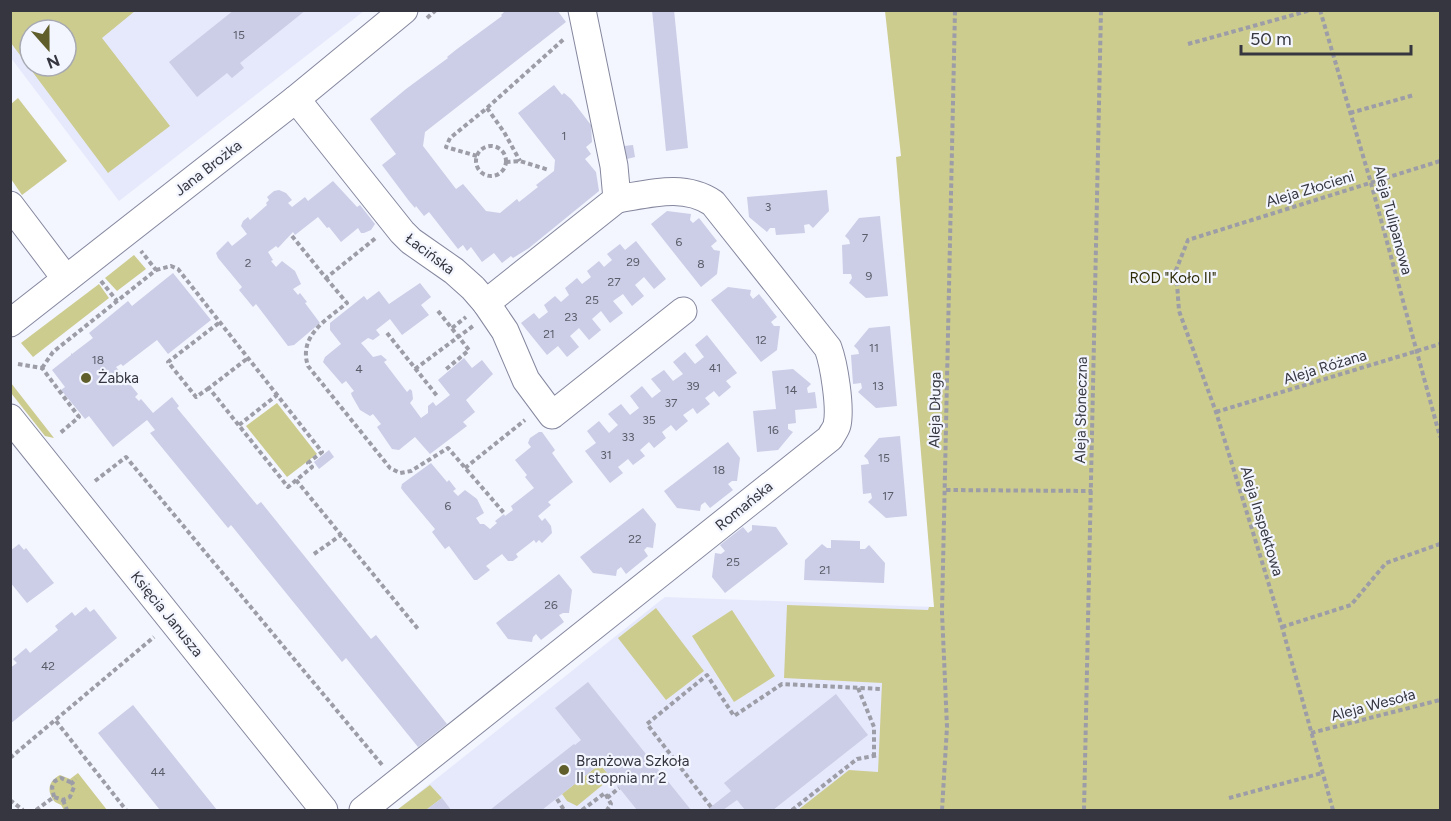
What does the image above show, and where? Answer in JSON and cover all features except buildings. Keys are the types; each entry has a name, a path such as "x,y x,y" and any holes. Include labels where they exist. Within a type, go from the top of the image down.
{"street":[{"name":"Jana Brożka","path":"10,323 296,99 404,10"},
{"path":"479,312 616,199 614,166 584,18"},
{"name":"Łacińska","path":"296,99 394,224 411,241 454,271 473,288 479,312 505,331 526,380 548,409"},
{"name":"Romańska","path":"363,810 830,438 837,426 838,413 832,360 828,348 713,203 703,195 682,190 616,199"},
{"path":"10,206 66,279"},
{"path":"548,409 683,311"},
{"name":"Księcia Janusza","path":"10,418 324,810"}],"path":[{"name":"Aleja Długa","path":"942,810 947,727 942,612 955,10"},
{"name":"Aleja Słoneczna","path":"1084,810 1101,10"},
{"path":"1188,44 1311,10"},
{"name":"Aleja Tulipanowa","path":"1320,10 1371,183 1440,437"},
{"path":"477,156 446,147 450,138 487,108 584,18"},
{"path":"1350,113 1414,95"},
{"path":"487,108 520,161"},
{"path":"496,146 505,155 504,169 492,176 485,174 479,170 477,156 484,147 496,146"},
{"path":"506,162 520,161 549,170"},
{"name":"Aleja Złocieni","path":"1188,240 1440,161"},
{"path":"326,278 394,224"},
{"path":"292,236 346,303 319,326 308,341 304,354 308,366 390,468 400,473 411,471 448,448 504,513"},
{"name":"Aleja Inspektowa","path":"1188,240 1176,270 1179,311 1216,412 1282,627 1333,810"},
{"path":"139,248 156,270"},
{"path":"42,368 52,352 156,270 171,266 178,269 322,452 308,463 312,468 288,487 209,388"},
{"path":"100,280 117,301"},
{"path":"438,311 469,350 444,370"},
{"path":"452,328 479,312"},
{"path":"416,369 459,337 479,312"},
{"path":"220,322 168,362 196,398 248,358"},
{"path":"387,333 438,397"},
{"name":"Aleja Różana","path":"1216,412 1440,344"},
{"path":"18,364 42,368 79,417 59,434"},
{"path":"239,425 277,395"},
{"path":"465,468 548,409"},
{"path":"95,481 126,457 398,783"},
{"path":"296,480 418,629"},
{"path":"946,490 1092,491"},
{"path":"314,554 341,535"},
{"path":"1282,627 1351,605 1386,563 1440,544"},
{"path":"10,758 149,642 172,620"},
{"path":"711,807 647,724 707,675 734,716 782,684 882,689"},
{"path":"792,810 857,759 876,755 874,727 858,688"},
{"name":"Aleja Wesoła","path":"1311,733 1440,700"},
{"path":"56,721 126,810"},
{"path":"1229,798 1322,773"},
{"path":"61,778 74,781 70,797 63,800 54,797 52,787 55,781 61,778"},
{"path":"607,798 619,788"},
{"path":"582,810 605,793 611,804 607,810"},
{"path":"36,810 54,797"},
{"path":"557,799 564,810"},
{"path":"10,800 23,810"},
{"path":"63,800 67,810"}],"shaded area":[{"path":"11,11 364,11 119,201 26,78 78,78 78,18 18,18 18,67 11,58"},
{"path":"665,597 934,607 936,810 397,810"}],"green space":[{"path":"11,10 135,11 102,38 170,126 108,173 37,78 78,78 78,18 18,18 18,52 11,43"},
{"name":"ROD \"Koło II\"","path":"885,11 1440,11 1440,810 798,810 849,770 878,772 882,683 784,678 787,605 928,610 929,607 934,607 896,157 901,156"},
{"path":"18,98 67,161 22,195 11,179 11,104"},
{"path":"134,255 146,269 117,291 105,278"},
{"path":"99,284 109,298 33,357 21,343"},
{"path":"11,383 54,438 45,436 11,393"},
{"path":"277,403 317,454 287,477 246,426"},
{"path":"656,608 704,671 666,700 618,638"},
{"path":"732,610 775,676 734,702 692,636"},
{"path":"600,764 611,778 577,806 567,801 562,794"},
{"path":"78,773 107,810 64,810 55,802 50,791 53,781 60,775 70,779"},
{"path":"430,785 442,798 426,810 397,810"}],"place":[{"name":"Żabka","path":"86,378"},
{"name":"Branżowa Szkoła II stopnia nr 2","path":"564,770"}]}
